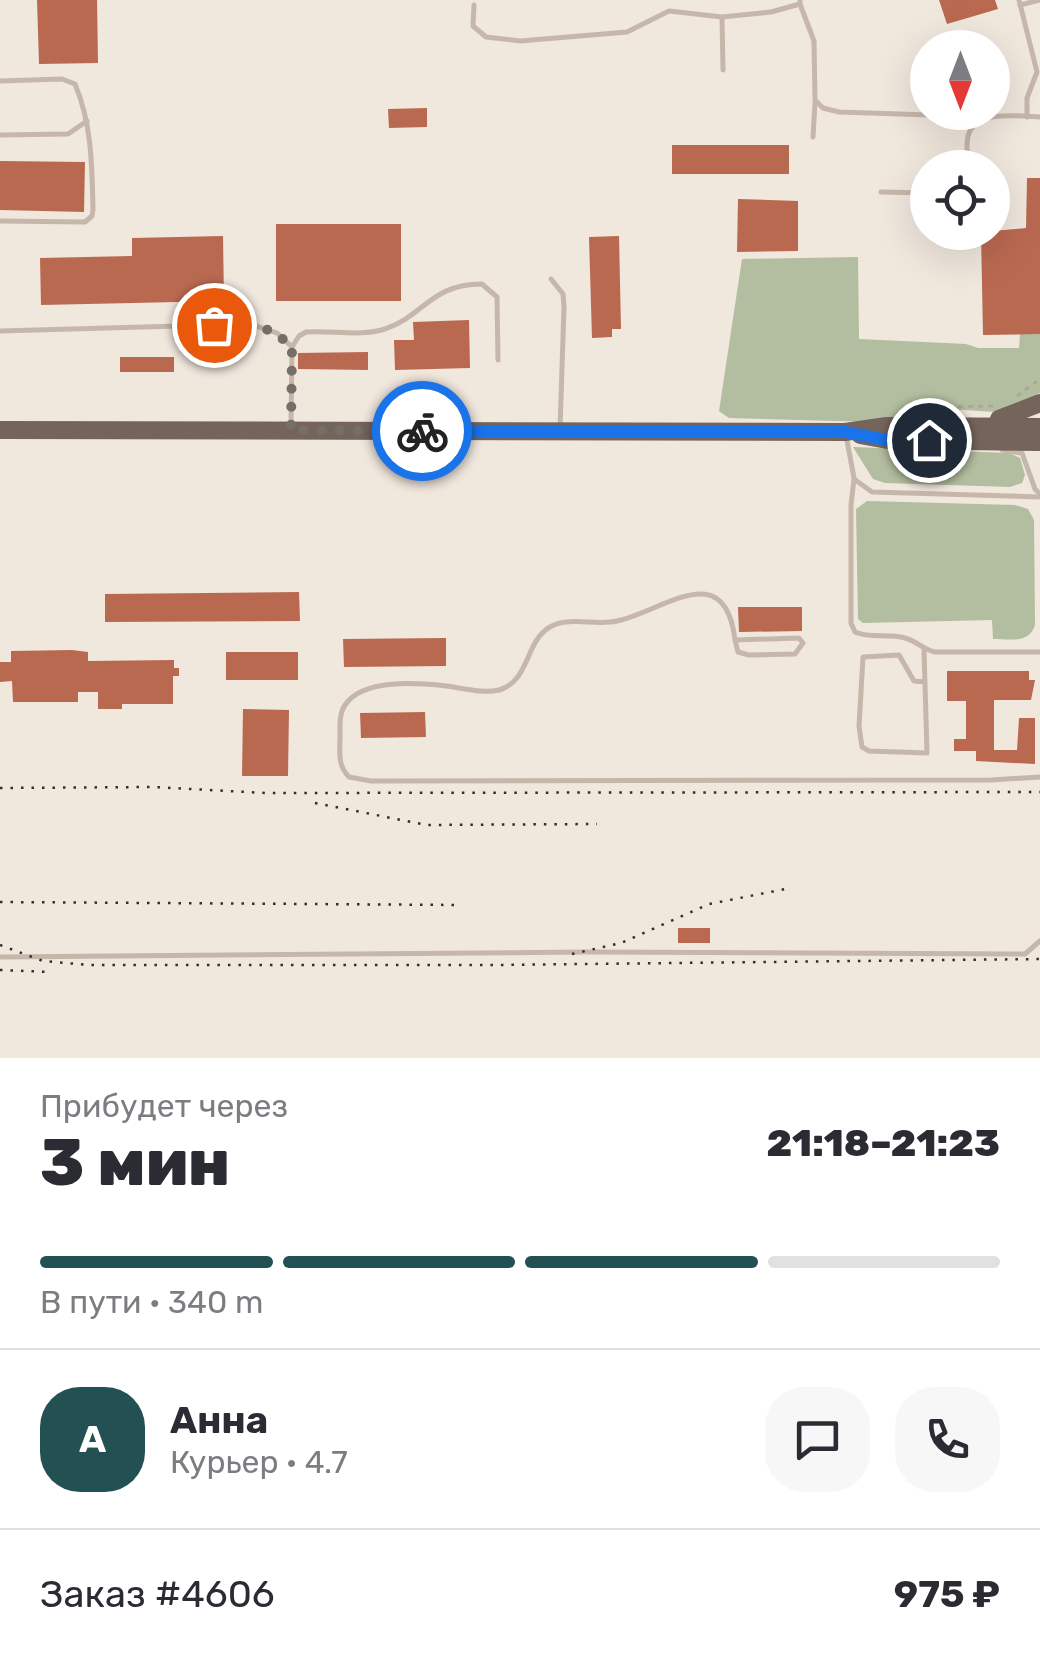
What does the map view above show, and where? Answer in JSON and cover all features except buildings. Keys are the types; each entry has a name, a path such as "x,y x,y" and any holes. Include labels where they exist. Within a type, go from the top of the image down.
{"main road":[{"path":"972,425 1015,415 1040,403"},
{"path":"0,430 845,432 887,426 1040,427"},
{"path":"845,432 887,440 1040,442"}],"lane":[{"path":"1027,117 1027,98 1036,72 1020,3 1040,0"},
{"path":"474,5 474,26 486,37 520,41 627,32 669,12 722,17 771,12 800,2 814,40 814,137"},
{"path":"722,17 723,70"},
{"path":"0,81 62,79 75,84 85,107 93,210 89,220 0,221"},
{"path":"815,100 824,108 839,112 910,114"},
{"path":"1010,117 1040,117"},
{"path":"0,135 68,134 87,122"},
{"path":"882,192 910,192"},
{"path":"551,279 562,294 564,307 560,432"},
{"path":"291,430 292,347 306,332 365,332 390,327 435,295 450,288 482,284 497,297 498,360"},
{"path":"0,330 250,324 268,328 292,347"},
{"path":"845,432 854,478 852,627 860,635 909,639 924,650 1040,652"},
{"path":"854,478 872,492 1040,495 1022,453 904,440"},
{"path":"734,640 799,638 803,643 795,654 738,652 734,640 722,604 716,596 708,594 684,596 619,621 560,622 544,630 517,680 500,690 404,685 372,689 352,698 340,715 340,766 349,777 371,781 1040,777"},
{"path":"924,650 925,682 926,753 869,751 862,747 859,726 863,657 898,655 914,682 925,682"},
{"path":"0,958 568,952 1026,954 1039,945"}],"path":[{"path":"1016,397 1040,378"},
{"path":"938,407 1004,406"}],"green space":[{"path":"858,257 859,339 1019,348 1020,334 1040,334 1040,393 996,412 947,409 874,422 729,418 719,411 742,259"},
{"path":"853,447 1009,453 1020,458 1025,475 1022,483 1010,487 885,483 873,479"},
{"path":"867,501 1015,505 1028,509 1034,520 1032,631 1018,639 993,639 992,620 863,623 858,619 856,509"}],"railway":[{"path":"0,788 153,787 266,793 1040,792"},
{"path":"315,803 427,825 597,824"},
{"path":"572,954 621,943 709,904 791,888"},
{"path":"0,902 461,905"},
{"path":"0,945 43,961 89,965 1040,959"},
{"path":"0,970 50,972"}],"way so far":[{"path":"214,325 268,328 292,347 291,430 422,431"}],"route":[{"path":"422,431 845,432 887,440 929,440"}]}
